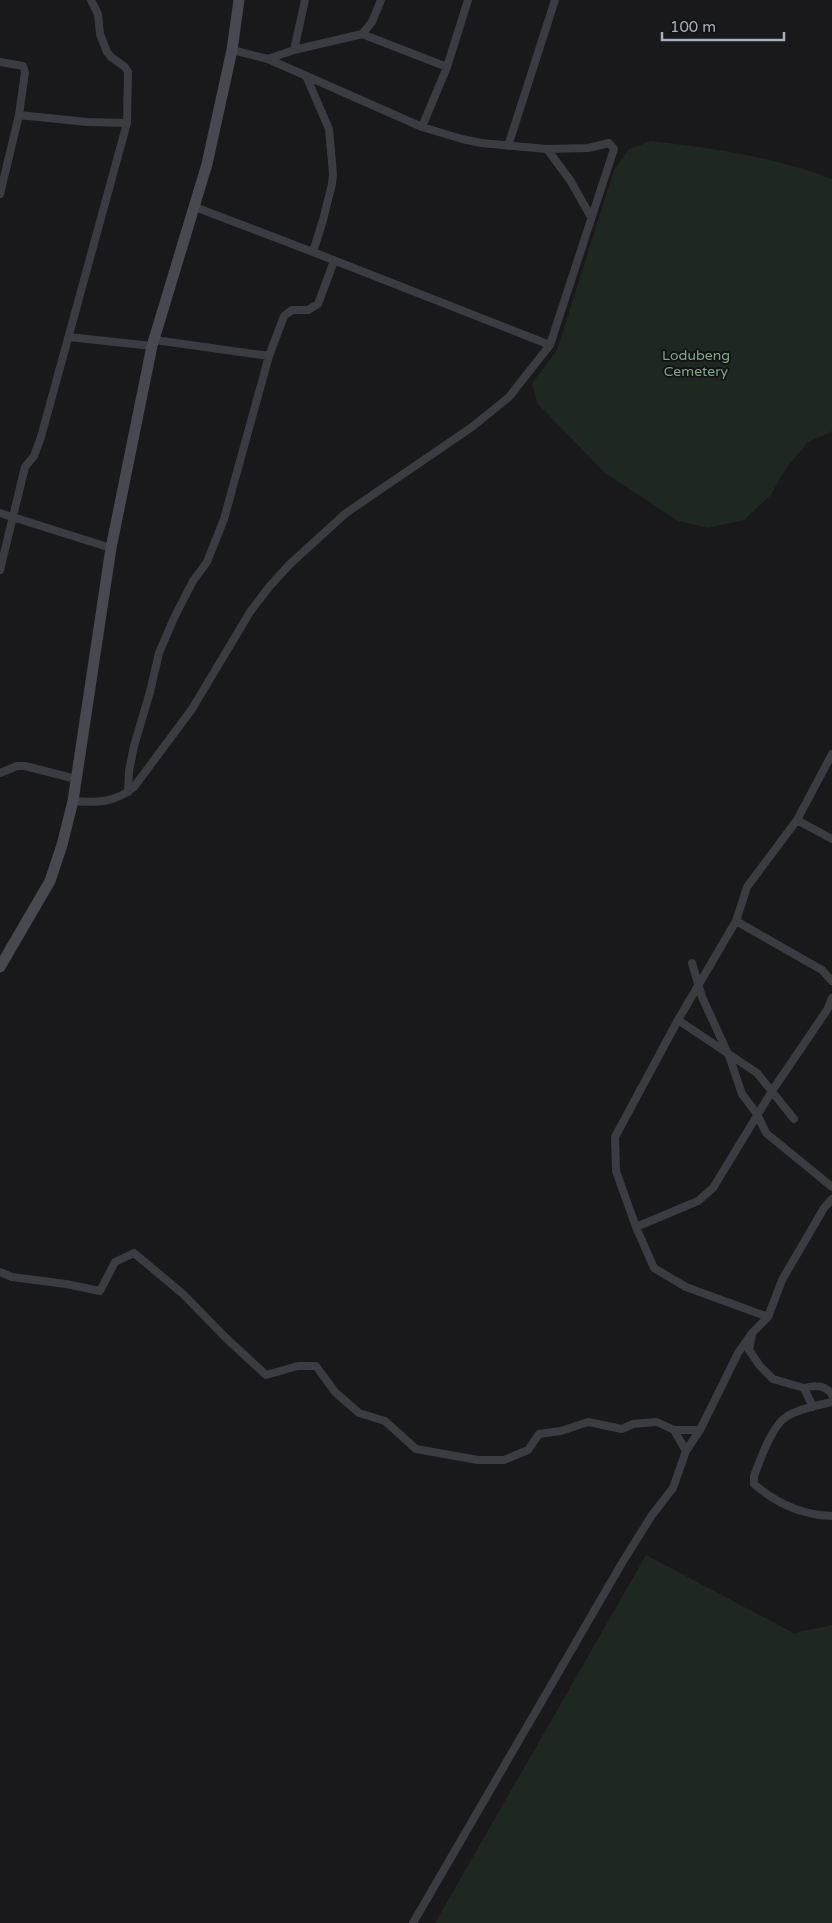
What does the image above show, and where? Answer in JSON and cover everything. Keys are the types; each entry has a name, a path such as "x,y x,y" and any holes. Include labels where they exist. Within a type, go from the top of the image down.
{"street":[{"path":"0,570 25,467 37,450 127,123 128,72 125,67 107,52 100,34 98,14 91,0"},
{"path":"0,967 50,881 62,845 73,801 111,548 154,343 207,164 232,50 240,0"},
{"path":"294,50 305,0"},
{"path":"362,34 372,22 381,0"},
{"path":"422,127 448,67 468,0"},
{"path":"508,146 555,0"},
{"path":"268,59 294,50 362,34 448,67"},
{"path":"73,801 107,801 128,792 140,780 192,708 250,612 268,588 290,564 346,513 472,427 509,397 550,345 614,149 609,143 588,148 547,149 481,143 422,127 268,59 232,50"},
{"path":"0,62 18,64 25,69 19,115 0,194"},
{"path":"306,76 329,129 333,174 326,211 313,252"},
{"path":"19,115 87,122 127,123"},
{"path":"547,149 570,180 591,217"},
{"path":"195,206 550,345"},
{"path":"128,792 131,763 159,653 193,581 207,562 224,519 269,356 287,313 297,309 308,310 318,304 334,260"},
{"path":"69,337 154,343 269,356"},
{"path":"0,513 111,548"},
{"path":"768,1317 686,1287 654,1268 636,1227 616,1170 614,1137 678,1020 736,921 747,887 797,820 832,754"},
{"path":"0,773 17,766 25,766 76,779"},
{"path":"797,820 832,839"},
{"path":"736,921 822,970 832,981"},
{"path":"692,963 702,997 729,1056 742,1094 758,1114 766,1134 832,1187"},
{"path":"636,1227 698,1201 714,1188 772,1091 827,1010 832,998"},
{"path":"678,1020 757,1073 794,1119"},
{"path":"412,1923 622,1563 652,1515 672,1488 686,1451 700,1430 738,1353 768,1317 782,1280 824,1208 832,1199"},
{"path":"0,1272 12,1277 66,1284 100,1291 115,1262 134,1253 182,1294 266,1375 298,1366 316,1366 335,1392 359,1413 385,1421 416,1449 478,1460 504,1460 528,1450 539,1434 561,1431 588,1422 622,1429 633,1424 657,1422 674,1430 700,1430"},
{"path":"752,1334 749,1350 760,1366 773,1379 804,1388 814,1385 830,1391 832,1395"},
{"path":"738,1353 749,1350"},
{"path":"804,1388 813,1407"},
{"path":"832,1402 786,1417 777,1427 754,1476 754,1484 785,1506 832,1516"},
{"path":"674,1430 686,1451"}],"green space":[{"name":"Lodubeng Cemetery","path":"651,141 743,154 810,171 832,179 832,431 807,443 784,471 771,495 744,520 708,528 678,521 605,473 537,403 532,383 557,350 614,170 629,149"},
{"path":"646,1555 794,1633 832,1625 832,1923 435,1923"}]}
